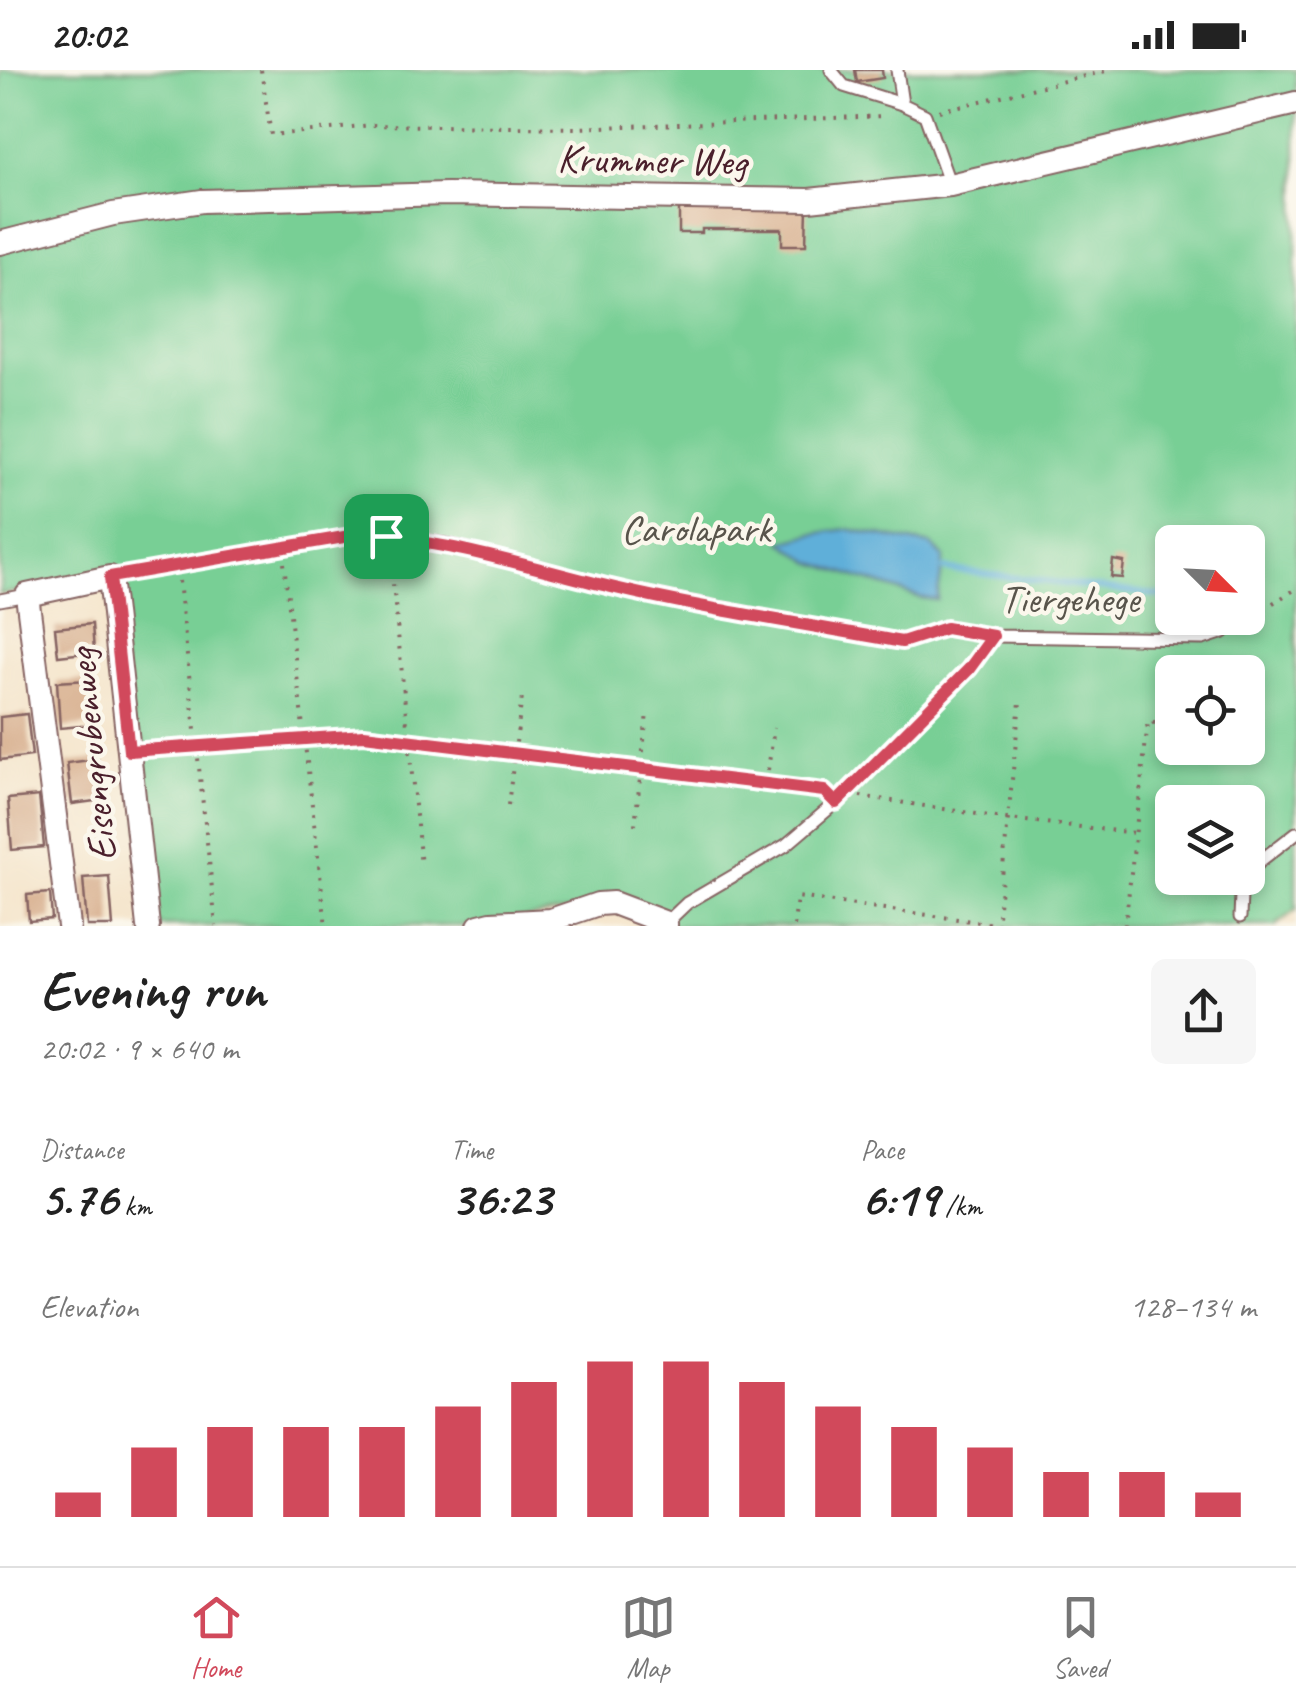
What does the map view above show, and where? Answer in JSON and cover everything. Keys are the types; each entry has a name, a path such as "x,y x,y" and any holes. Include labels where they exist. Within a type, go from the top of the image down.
{"street":[{"name":"Krummer Weg","path":"0,243 113,214 202,201 446,194 809,200 950,185 1296,103"},
{"path":"27,595 110,577"},
{"name":"Eisengrubenweg","path":"110,577 148,926"},
{"name":"Eisengrubenweg","path":"27,595 69,926"},
{"path":"479,926 551,920 598,904 613,903 666,924"}],"lane":[{"path":"831,70 844,86 926,114 950,185"},
{"path":"897,70 902,104"},
{"path":"110,577 350,536 386,536 445,544 616,588 902,642 946,628 993,636 1203,639 1215,635"},
{"path":"0,600 27,595"},
{"path":"666,924 687,903 786,845 841,798 824,791 766,784"},
{"path":"1265,857 1296,833"},
{"path":"1240,916 1241,895"}],"path":[{"path":"261,70 270,135 372,125 576,128 887,116"},
{"path":"926,114 1110,70"},
{"path":"390,549 421,866"},
{"path":"284,557 326,926"},
{"path":"178,574 216,926"},
{"path":"1265,605 1295,586"},
{"path":"841,798 969,669 993,636"},
{"path":"508,805 522,696"},
{"path":"998,925 1020,702"},
{"path":"635,826 647,713"},
{"path":"1124,926 1148,722 1155,723"},
{"path":"129,751 364,735 766,784 774,728"},
{"path":"841,798 1135,833"},
{"path":"794,926 798,897 1008,926"}],"green space":[{"path":"0,70 1296,70 1296,910 1275,926 667,926 612,903 479,926 151,926 113,572 0,595"}],"water":[{"path":"847,529 931,545 944,557 937,600 811,562 782,542"}],"building":[{"path":"855,70 882,70 883,78 857,82"},
{"path":"679,206 807,207 806,245 782,245 782,229 702,229 702,233 679,233"},
{"path":"1113,560 1124,562 1122,578 1111,577"},
{"path":"92,624 94,652 58,656 55,628"},
{"path":"88,680 91,725 60,728 57,682"},
{"path":"27,714 32,756 0,760 0,717"},
{"path":"98,759 103,800 72,804 67,763"},
{"path":"39,796 44,847 12,850 8,799"},
{"path":"109,876 113,926 87,926 83,878"},
{"path":"50,893 52,919 29,921 27,895"}],"waterway":[{"path":"944,569 1155,595"}],"route":[{"path":"350,536 386,536 445,544 616,588 902,642 946,628 993,636 969,669 836,803 824,791 364,735 129,751 110,577 350,536"}],"park label":[{"name":"Carolapark","path":"696,529"},
{"name":"Tiergehege","path":"1070,599"}]}
